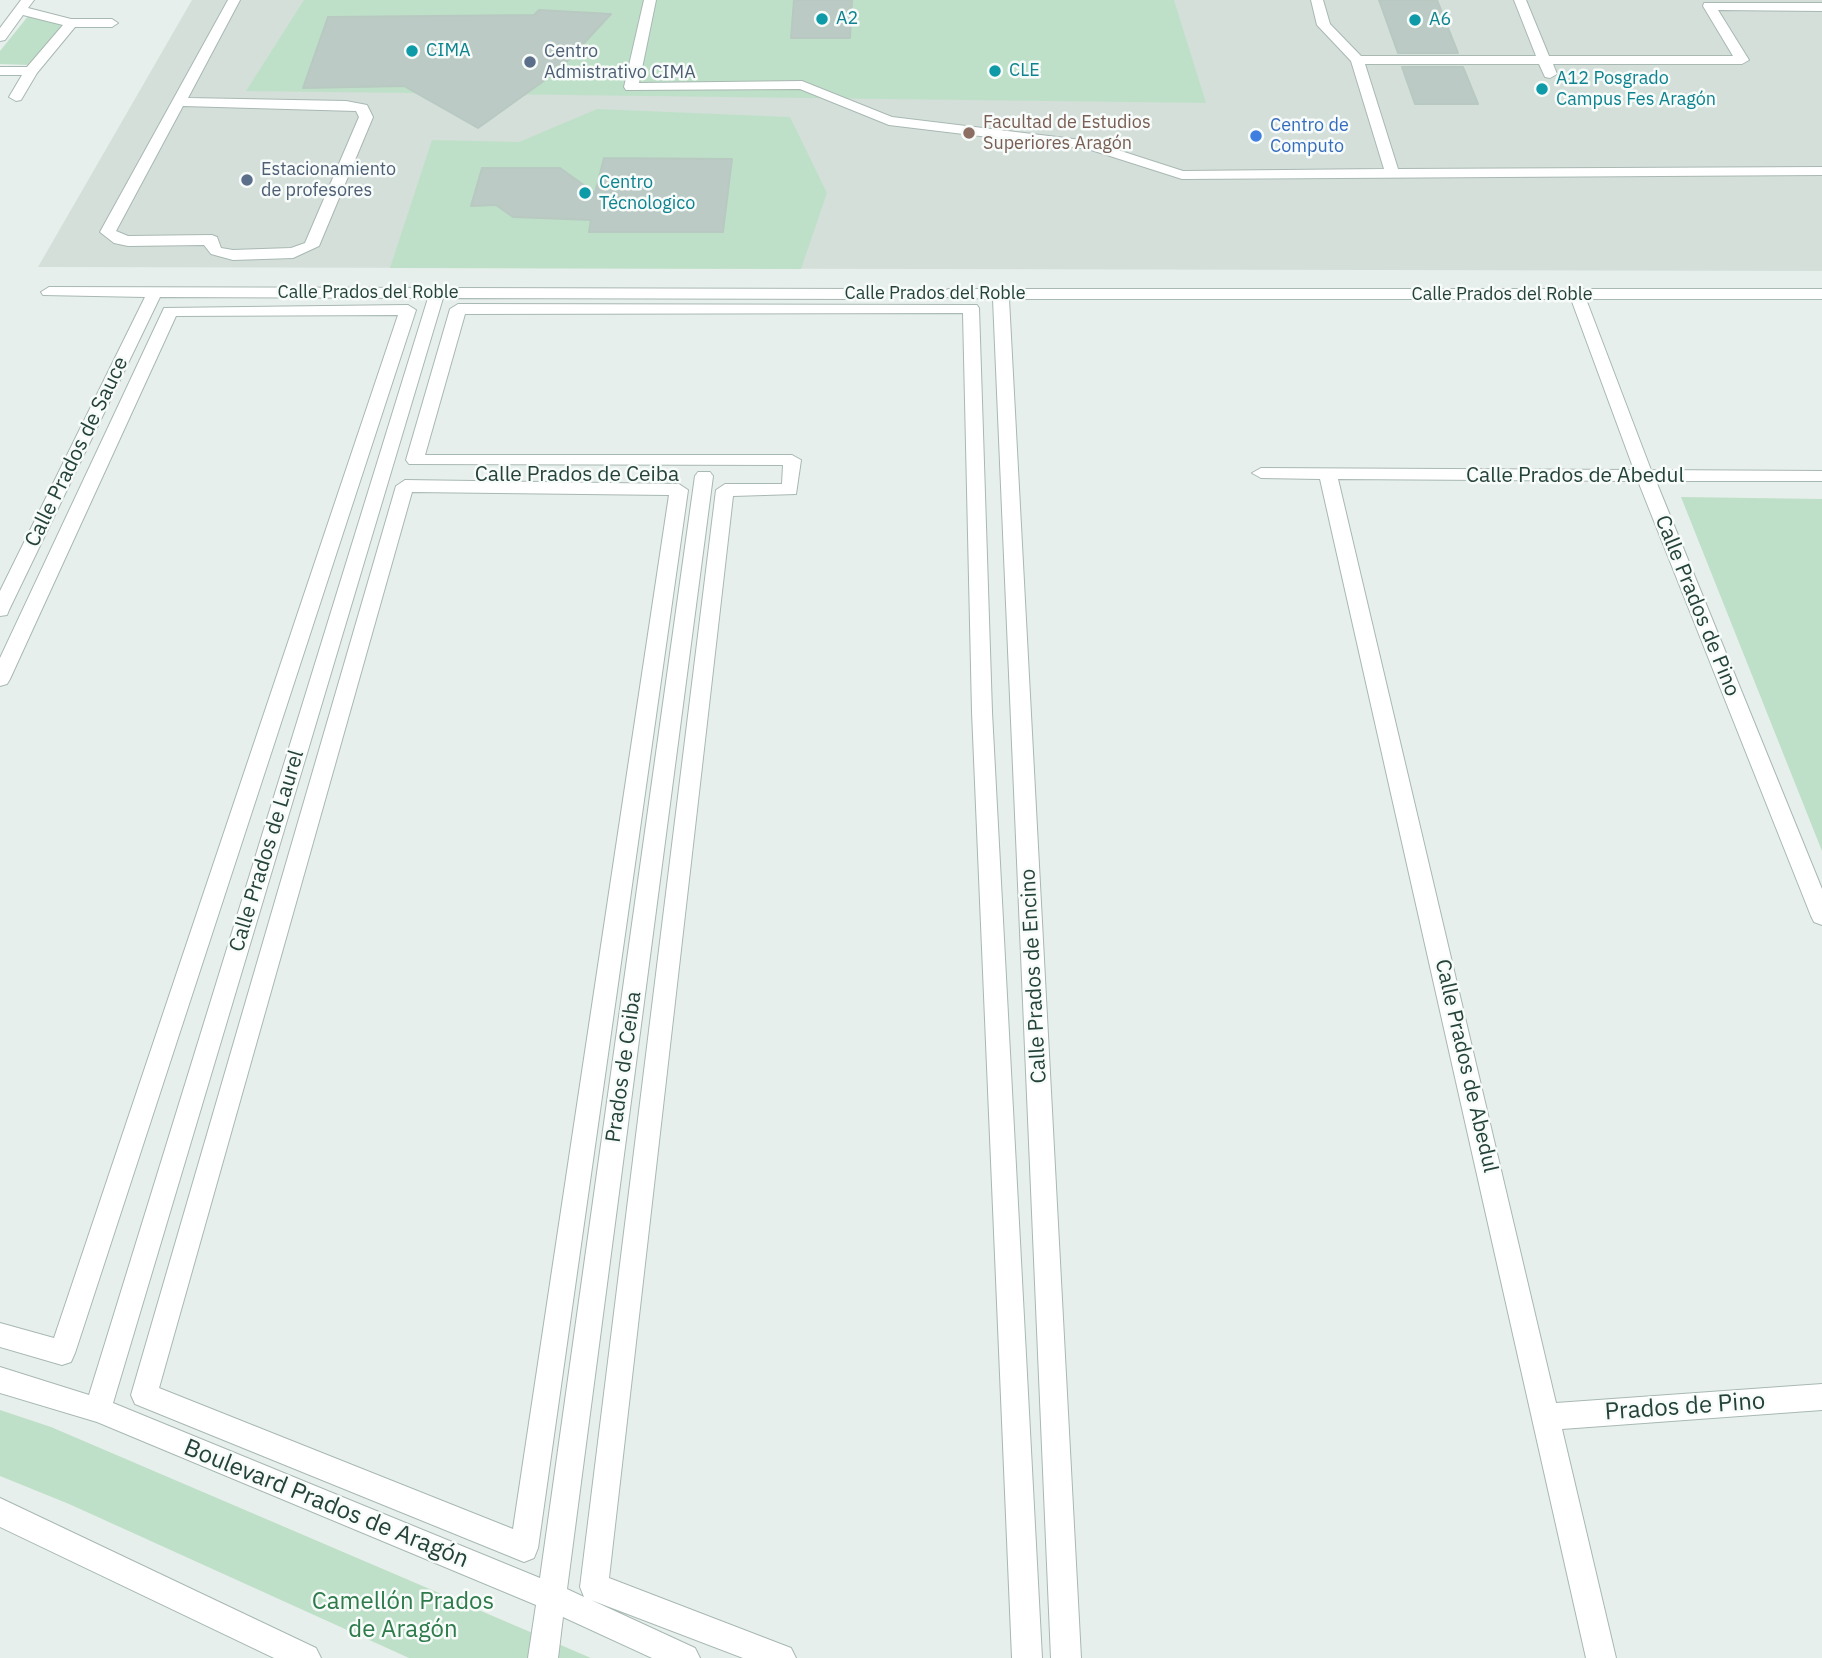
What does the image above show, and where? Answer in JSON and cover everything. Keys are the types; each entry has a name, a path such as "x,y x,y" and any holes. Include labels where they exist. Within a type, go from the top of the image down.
{"street":[{"path":"178,102 346,105 362,108 366,117 311,246 293,253 233,255 216,251 212,247 212,240 128,241 112,237 109,227 234,0"},
{"path":"650,0 631,87 802,85 889,121 1090,145 1182,175 1822,171"},
{"path":"1317,0 1324,26 1357,60 1392,173"},
{"path":"1520,0 1550,74"},
{"path":"0,37 24,5 71,23 112,23"},
{"path":"1357,60 1742,60 1709,6 1822,7"},
{"path":"16,97 31,71 71,23"},
{"path":"0,71 31,71"},
{"name":"Calle Prados del Roble","path":"49,292 1822,294"},
{"name":"Calle Prados de Laurel","path":"98,1410 437,293"},
{"name":"Calle Prados de Sauce","path":"0,610 155,294"},
{"name":"Calle Prados de Encino","path":"1001,294 1066,1658"},
{"name":"Calle Prados de Pino","path":"1577,295 1645,476 1822,916"},
{"path":"781,1658 594,1587 725,490 790,490 792,460 415,460 458,309 971,308 982,712 1027,1658"},
{"path":"0,679 170,311 408,310 62,1353 0,1335"},
{"name":"Calle Prados de Abedul","path":"1261,473 1822,476"},
{"name":"Calle Prados de Abedul","path":"1328,474 1601,1658"},
{"name":"Calle Prados de Ceiba","path":"382,475 773,475"},
{"name":"Prados de Ceiba","path":"543,1658 704,476"},
{"path":"405,486 679,490 524,1548 144,1395 405,486"},
{"name":"Boulevard Prados de Aragón","path":"0,1380 98,1410 552,1597 685,1658"},
{"name":"Prados de Pino","path":"1547,1417 1822,1397"},
{"path":"0,1512 306,1658"}],"shaded area":[{"name":"Facultad de Estudios Superiores Aragón","path":"192,0 1822,0 1822,271 38,267"}],"green space":[{"path":"304,0 1174,0 1206,103 246,91"},
{"path":"29,15 64,25 30,65 0,64 0,51"},
{"path":"597,109 790,117 827,193 801,269 390,268 432,140 519,142"},
{"path":"1681,497 1822,499 1822,851"},
{"name":"Camellón Prados de Aragón","path":"0,1410 51,1427 591,1658 409,1658 69,1504 0,1476"}],"building":[{"name":"A2","path":"794,0 852,0 850,38 791,38"},
{"name":"A6","path":"1379,0 1437,0 1458,53 1398,53"},
{"path":"539,10 611,14 559,70 478,128 404,86 303,88 328,17 534,15"},
{"path":"1402,67 1463,67 1478,104 1415,104"},
{"name":"Centro Técnologico","path":"604,158 732,159 723,232 589,232 591,220 513,217 496,205 471,206 482,168 560,168 595,193"}],"place":[{"name":"A2","path":"822,19"},
{"name":"A6","path":"1415,20"},
{"name":"CIMA","path":"412,51"},
{"name":"Centro Admistrativo CIMA","path":"530,62"},
{"name":"CLE","path":"995,71"},
{"name":"A12 Posgrado Campus Fes Aragón","path":"1542,89"},
{"name":"Facultad de Estudios Superiores Aragón","path":"969,133"},
{"name":"Centro de Computo","path":"1256,136"},
{"name":"Estacionamiento de profesores","path":"247,180"},
{"name":"Centro Técnologico","path":"585,193"}]}
